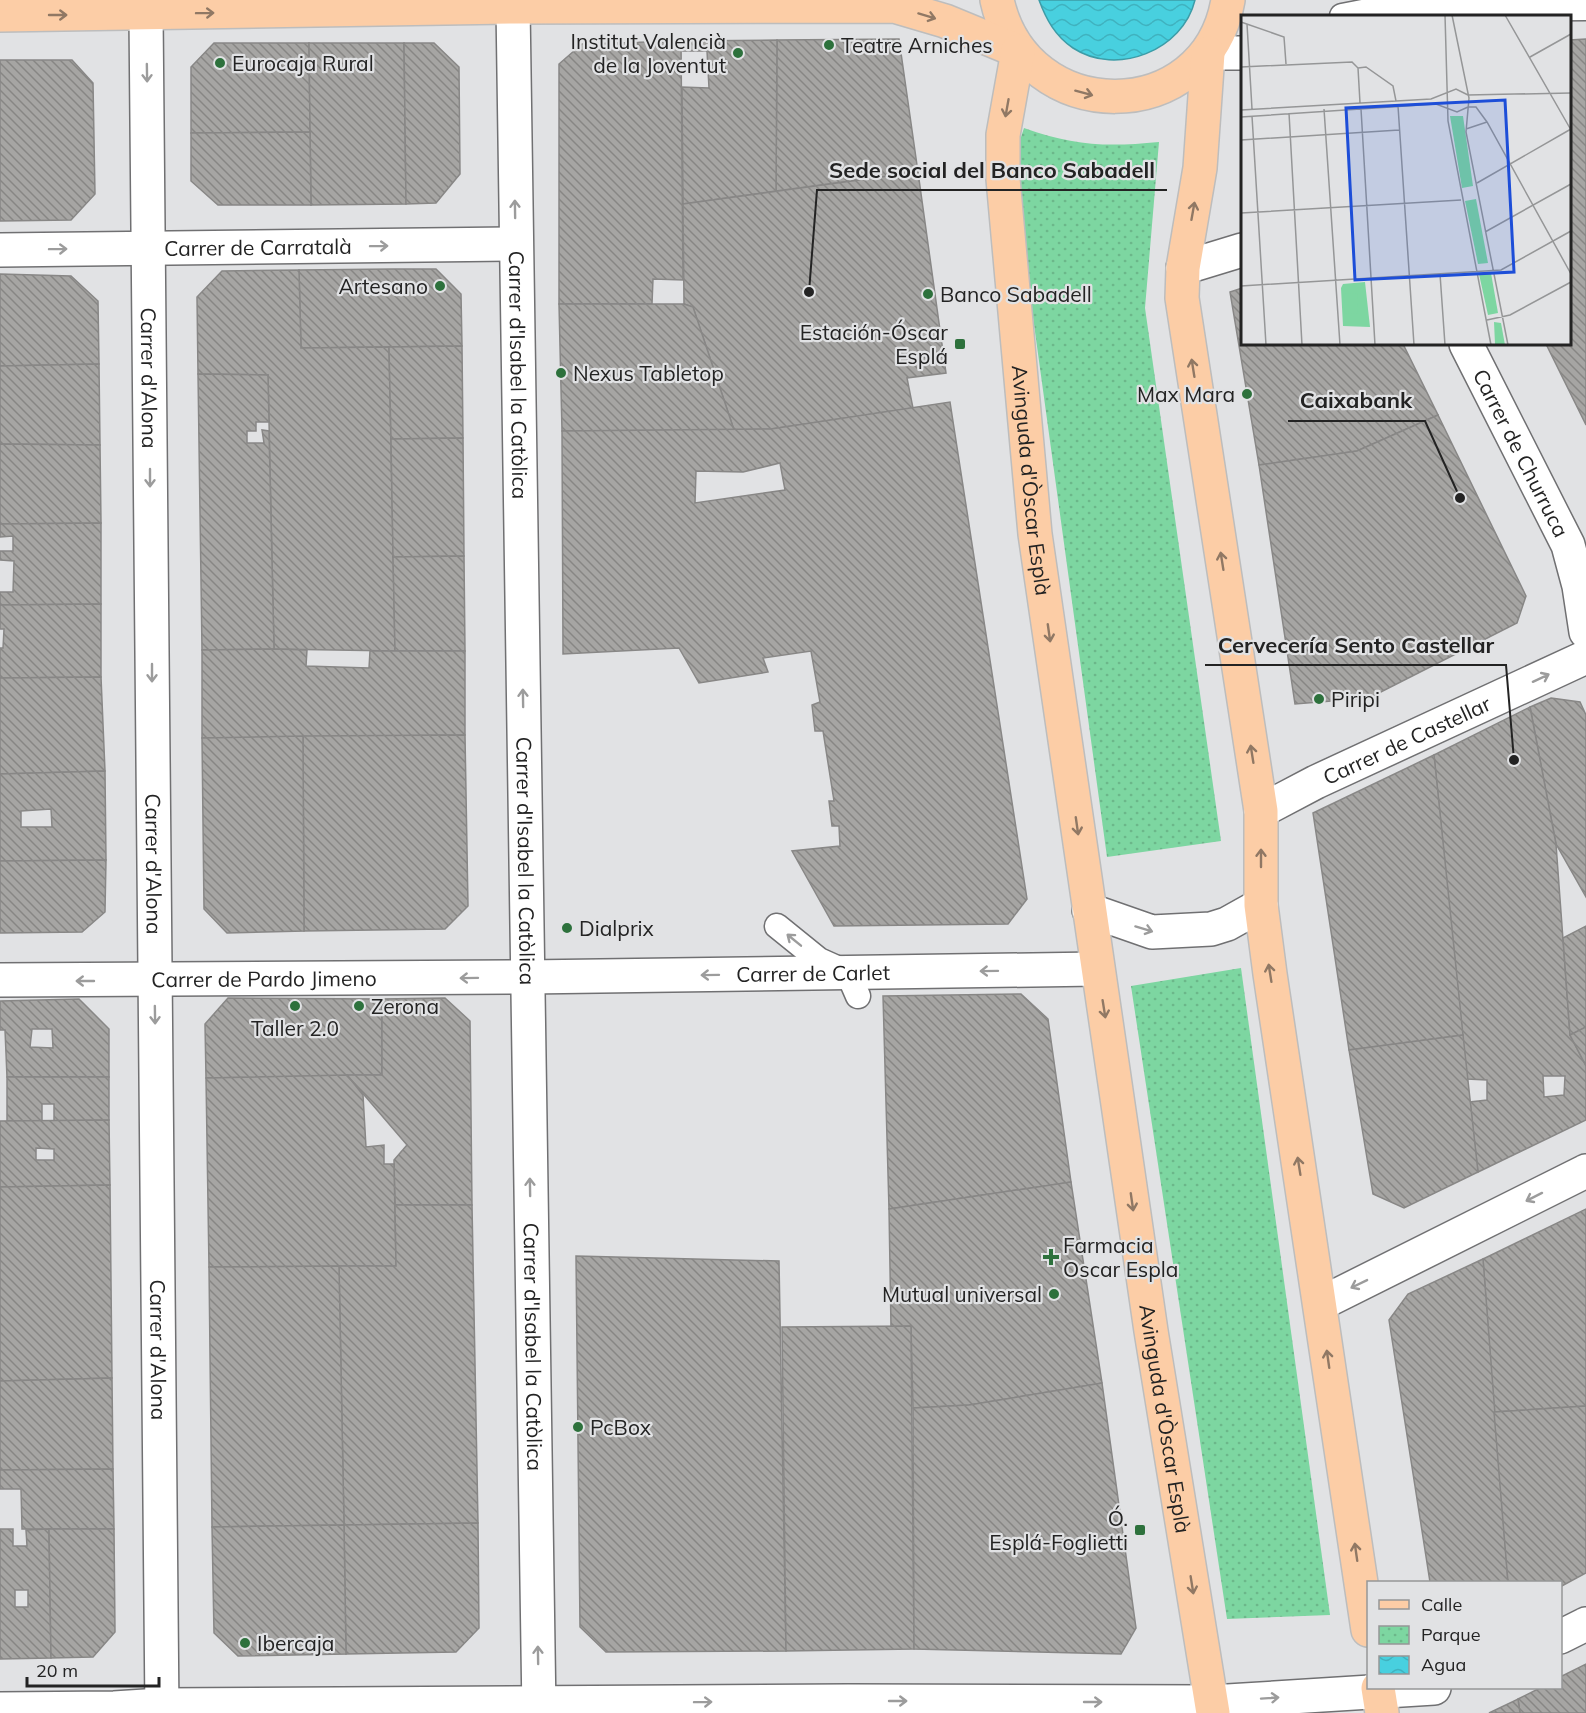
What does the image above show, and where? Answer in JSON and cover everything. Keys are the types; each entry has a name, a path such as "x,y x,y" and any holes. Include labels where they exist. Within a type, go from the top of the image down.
{"main road":[{"path":"997,0 1007,33 1018,51 1040,72 1066,88 1095,96 1133,96 1155,89 1178,77 1208,53"},
{"path":"1228,0 1218,33 1208,53 1200,168 1183,268 1182,298 1261,811 1261,905 1367,1623"},
{"path":"0,15 146,15 513,7 894,6 945,21 1018,51"},
{"name":"Avinguda d'Òscar Esplà","path":"1018,51 1003,135 1003,179 1035,534 1151,1331 1212,1708"}],"street":[{"name":"Carrer d'Isabel la Catòlica","path":"513,7 539,1709"},
{"name":"Carrer d'Alona","path":"146,15 161,1709"},
{"path":"1208,53 1241,53"},
{"name":"Carrer de Carratalà","path":"0,250 516,244"},
{"path":"1183,268 1241,250"},
{"name":"Carrer de Churruca","path":"1467,345 1568,545 1579,586 1586,632"},
{"name":"Carrer de Castellar","path":"1261,811 1316,782 1586,657"},
{"path":"1089,910 1152,932 1211,929 1261,905"},
{"name":"Carrer de Carlet","path":"527,978 853,984 1097,969"},
{"name":"Carrer de Pardo Jimeno","path":"0,980 527,978"},
{"path":"1320,1304 1586,1171"},
{"path":"1562,1635 1586,1624"},
{"path":"0,1709 1212,1708 1379,1697 1428,1689"}],"lane":[{"path":"1347,15 1372,10 1586,8"},
{"path":"777,926 853,984"}],"green space":[{"path":"1024,128 1091,144 1159,142 1145,308 1221,841 1107,857 1012,164"},
{"path":"1241,968 1330,1615 1227,1619 1131,986"}],"water":[{"path":"1039,0 1195,0 1188,18 1177,33 1163,45 1146,54 1128,59 1109,60 1090,56 1073,48 1061,38 1052,27"}],"building":[{"path":"899,39 918,172 776,191 777,40"},
{"path":"1586,39 1586,425 1546,345 1571,345 1571,40"},
{"path":"777,40 776,191 683,204 682,87 709,88 707,51 681,51 681,41"},
{"path":"681,41 683,280 653,279 652,304 559,304 559,64 582,44"},
{"path":"214,43 309,43 310,132 191,133 191,67"},
{"path":"309,43 404,43 406,204 311,205"},
{"path":"404,43 434,43 459,67 460,174 436,203 406,204"},
{"path":"0,60 72,60 93,83 95,194 71,220 0,221"},
{"path":"310,132 311,205 218,205 191,181 191,133"},
{"path":"918,172 946,373 907,378 913,408 771,429 734,430 693,307 684,304 683,204"},
{"path":"436,269 461,294 462,346 301,348 299,270"},
{"path":"299,270 301,348 389,347 395,651 274,649 268,375 198,374 197,297 222,271"},
{"path":"0,274 71,276 98,301 99,364 0,366"},
{"path":"1241,288 1241,345 1403,345 1438,415 1357,451 1259,465 1230,292"},
{"path":"559,304 684,304 693,307 734,430 562,431"},
{"path":"462,346 463,438 391,439 389,347"},
{"path":"99,364 100,445 0,444 0,366"},
{"path":"198,374 268,375 269,422 256,422 256,431 247,431 247,443 264,443 262,430 269,431 274,649 202,650"},
{"path":"950,402 1027,899 1008,924 834,926 792,851 840,846 839,826 832,826 829,801 834,801 823,731 815,731 812,705 820,702 811,651 763,658 768,672 699,683 679,648 563,654 562,431 771,429","holes":["780,463 785,490 695,503 696,471 743,472"]},
{"path":"1438,415 1526,596 1517,623 1369,698 1295,704 1259,465 1357,451"},
{"path":"463,438 464,556 393,557 391,439"},
{"path":"0,444 100,445 101,523 0,524"},
{"path":"101,523 101,604 0,605 0,592 13,592 14,561 0,560 0,551 13,551 13,536 0,537 0,524"},
{"path":"464,556 465,651 395,651 393,557"},
{"path":"101,604 101,677 0,678 0,648 3,648 4,629 0,629 0,605"},
{"path":"202,650 307,650 306,666 369,668 370,651 465,651 465,735 202,738"},
{"path":"101,677 105,771 0,774 0,678"},
{"path":"1551,698 1580,702 1586,715 1586,897 1556,844 1530,707"},
{"path":"1530,707 1556,844 1570,1035 1586,1066 1586,1120 1478,1172 1470,1102 1487,1100 1487,1080 1467,1079 1434,755","holes":["1543,1076 1565,1076 1564,1095 1544,1097"]},
{"path":"465,735 468,906 445,929 304,931 303,736"},
{"path":"303,736 304,931 227,933 204,909 202,738"},
{"path":"1434,755 1463,1035 1349,1050 1313,813"},
{"path":"105,771 106,860 0,861 0,774","holes":["51,809 52,827 21,827 21,811"]},
{"path":"106,860 105,912 82,932 0,933 0,861"},
{"path":"1586,926 1586,1027 1570,1035 1563,938"},
{"path":"1021,994 1048,1019 1071,1182 889,1209 883,996"},
{"path":"228,998 382,999 382,1075 206,1078 205,1024"},
{"path":"445,998 470,1021 472,1205 395,1205 394,1160 407,1145 347,1075 382,1075 382,999"},
{"path":"79,999 109,1029 109,1077 7,1077 5,1030 0,1030 0,1001","holes":["32,1029 52,1029 53,1048 30,1047"]},
{"path":"1586,1027 1586,1066 1570,1035"},
{"path":"1463,1035 1478,1172 1404,1208 1373,1194 1349,1050"},
{"path":"347,1075 363,1095 366,1147 384,1145 384,1164 394,1164 396,1266 209,1267 206,1078"},
{"path":"7,1077 109,1077 109,1120 54,1121 54,1104 42,1104 42,1121 7,1121"},
{"path":"109,1120 110,1185 0,1187 0,1121","holes":["36,1148 54,1149 54,1160 36,1160"]},
{"path":"1071,1182 1102,1383 969,1405 913,1408 911,1326 891,1327 889,1209"},
{"path":"110,1185 112,1378 0,1381 0,1187"},
{"path":"395,1205 472,1205 478,1523 344,1525 339,1266 396,1266"},
{"path":"1586,1209 1586,1406 1494,1412 1483,1259"},
{"path":"576,1256 779,1261 786,1651 606,1652 580,1627"},
{"path":"1483,1259 1508,1581 1430,1581 1389,1320 1408,1294"},
{"path":"339,1266 344,1525 212,1527 209,1267"},
{"path":"911,1326 914,1649 786,1651 782,1327"},
{"path":"112,1378 113,1469 0,1470 0,1381"},
{"path":"1102,1383 1136,1628 1121,1654 914,1649 913,1408 969,1405"},
{"path":"1586,1406 1586,1573 1562,1586 1562,1581 1508,1581 1494,1412"},
{"path":"113,1469 114,1529 22,1529 21,1489 0,1489 0,1470"},
{"path":"478,1523 479,1628 456,1652 346,1654 344,1525"},
{"path":"344,1525 346,1654 238,1656 214,1633 212,1527"},
{"path":"0,1529 13,1529 13,1546 27,1546 26,1530 49,1529 51,1658 0,1659","holes":["15,1590 28,1590 28,1607 15,1607"]},
{"path":"49,1529 114,1529 115,1632 93,1657 51,1658"},
{"path":"1586,1664 1586,1713 1520,1713 1518,1699 1538,1689 1562,1689 1562,1676"},
{"path":"1518,1699 1520,1713 1489,1713"}],"place":[{"name":"Teatre Arniches","path":"829,45"},
{"name":"Institut Valencià de la Joventut","path":"738,53"},
{"name":"Eurocaja Rural","path":"220,63"},
{"name":"Artesano","path":"440,286"},
{"name":"Sede social del Banco Sabadell","path":"809,292"},
{"name":"Banco Sabadell","path":"928,294"},
{"name":"Estación-Óscar Esplá","path":"960,344"},
{"name":"Nexus Tabletop","path":"561,373"},
{"name":"Max Mara","path":"1247,394"},
{"name":"Caixabank","path":"1460,498"},
{"name":"Piripi","path":"1319,699"},
{"name":"Cervecería Sento Castellar","path":"1514,760"},
{"name":"Dialprix","path":"567,928"},
{"name":"Taller 2.0","path":"295,1006"},
{"name":"Zerona","path":"359,1006"},
{"name":"Farmacia Oscar Espla","path":"1051,1257"},
{"name":"Mutual universal","path":"1054,1294"},
{"name":"PcBox","path":"578,1427"},
{"name":"Ó. Esplá-Foglietti","path":"1140,1530"},
{"name":"Ibercaja","path":"245,1643"}]}
